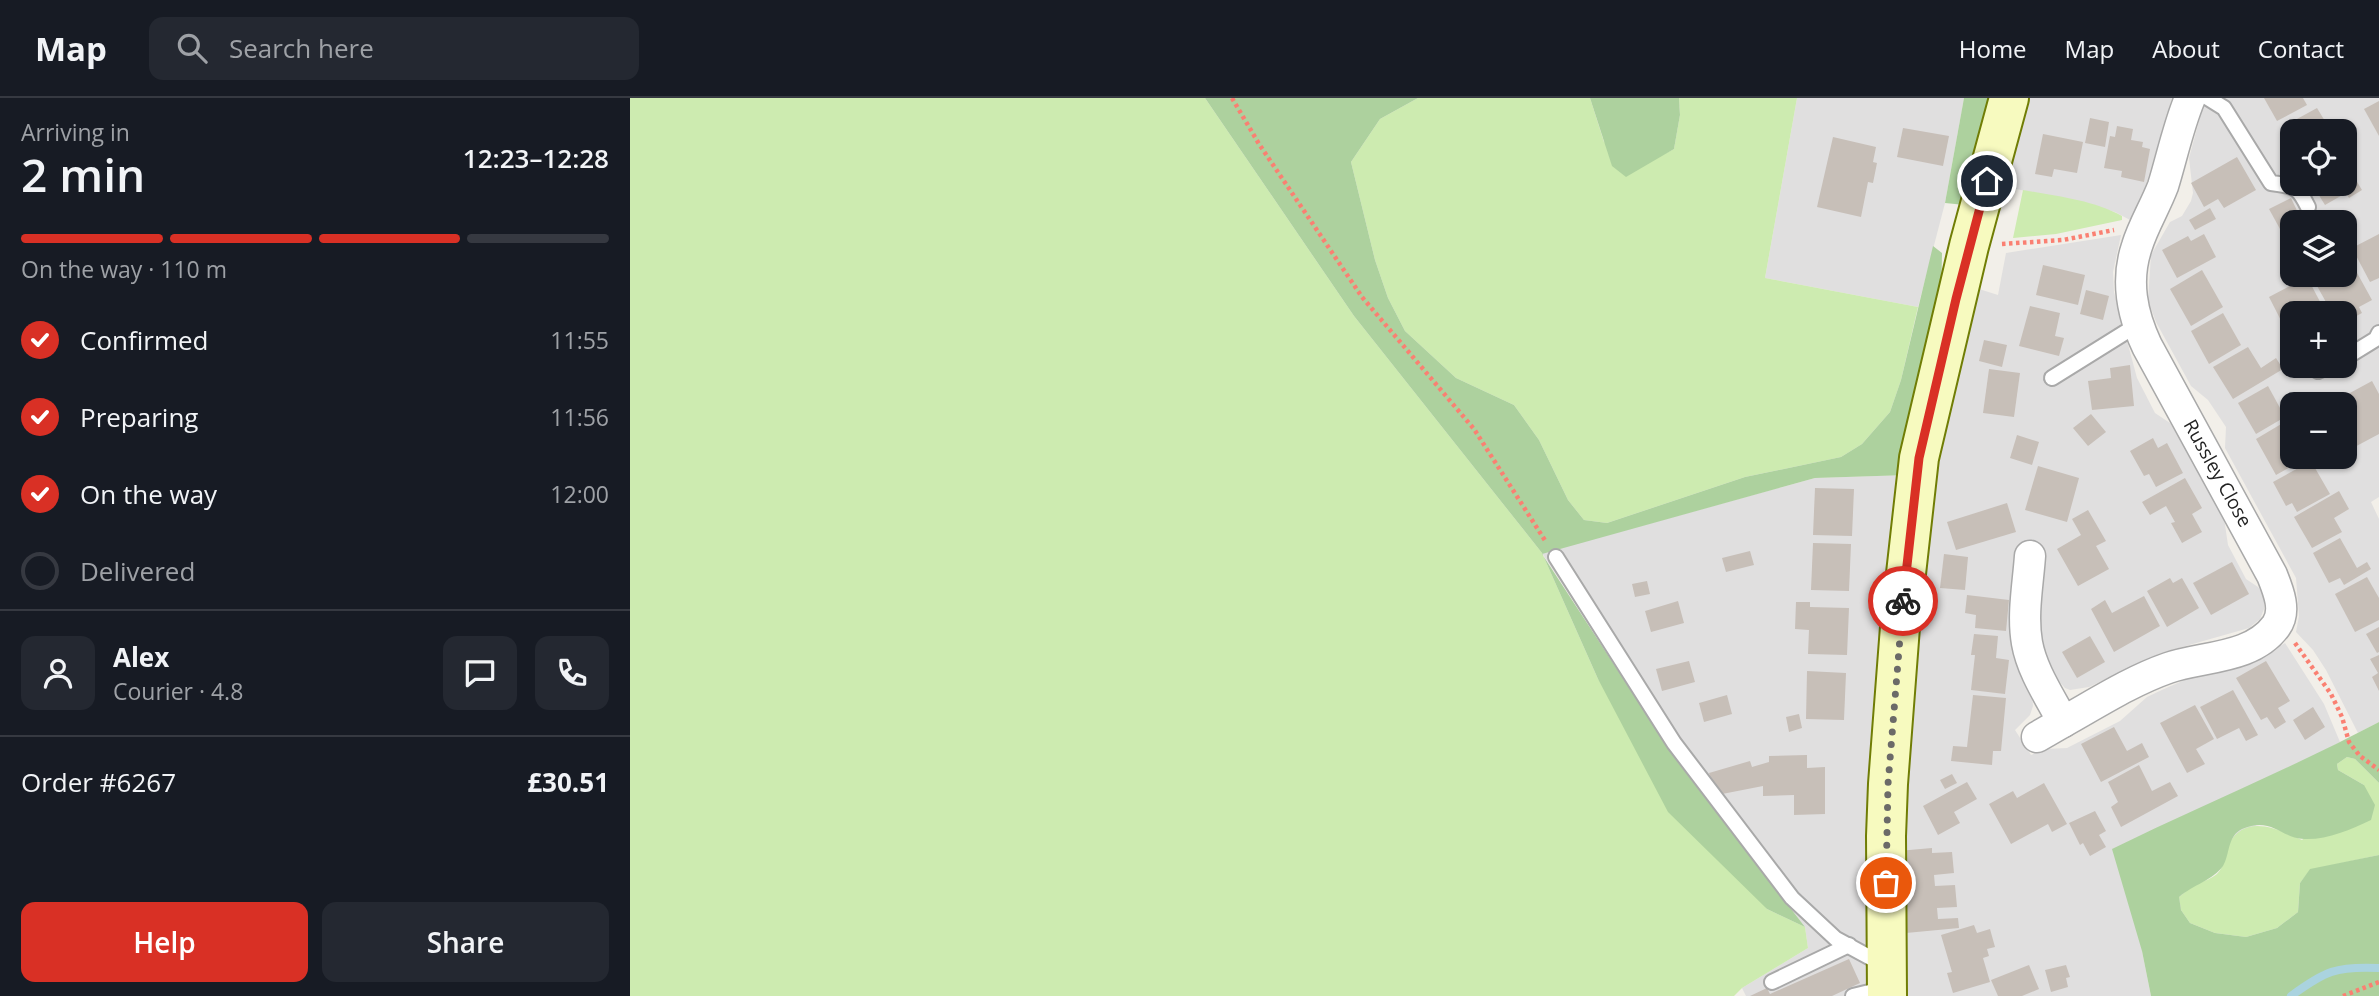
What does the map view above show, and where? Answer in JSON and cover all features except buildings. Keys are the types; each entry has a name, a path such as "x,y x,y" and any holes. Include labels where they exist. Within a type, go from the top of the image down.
{"street":[{"path":"1878,987 1888,784 1906,568 1919,458 1969,246 2009,98"},
{"name":"Russley Close","path":"2190,98 2159,197 2137,245 2131,276 2132,304 2137,325 2147,346 2272,575 2281,599 2278,624"},
{"path":"2030,556 2025,626 2027,643 2032,662 2063,722"},
{"path":"2037,737 2136,681 2169,668 2246,649 2265,637 2278,624"}],"lane":[{"path":"2208,98 2224,108 2271,183 2294,186 2301,192 2308,207"},
{"path":"2052,378 2137,325"},
{"path":"2357,351 2376,339 2379,333"},
{"path":"1556,557 1674,743 1792,898 1836,939 1849,945 1878,987"},
{"path":"1772,982 1849,945"}],"path":[{"path":"1232,98 1259,144 1362,297 1474,429 1556,557"},
{"path":"1969,246 2063,240 2146,224"},
{"path":"2278,624 2331,694 2342,717 2349,742 2360,756 2379,770"},
{"path":"2343,996 2379,982"}],"shaded area":[{"path":"1797,98 1964,98 1945,203 1918,307 1765,278"},
{"path":"2028,98 2172,98 2139,208 2132,221 2115,212 2084,203 2006,187"},
{"path":"2210,98 2379,98 2379,497 2371,502 2379,519 2379,722 2358,733 2326,670 2313,650 2296,632 2299,616 2296,578 2225,448 2226,427 2208,400 2191,386 2156,322 2148,300 2151,255 2170,222 2182,216 2191,201 2193,193 2189,158 2202,110"},
{"path":"2121,235 2113,272 2114,292 2137,378 2155,413 2170,423 2177,434 2224,518 2228,545 2246,579 2264,594 2264,609 2260,619 2249,628 2161,653 2089,687 2070,690 2058,680 2032,693 2033,706 2030,715 2015,730 2031,755 2045,749 2067,748 2120,721 2147,697 2187,679 2253,663 2285,643 2324,704 2340,742 2324,751 2142,951 2151,996 1903,996 1897,844 1923,563 1942,437 1970,315 1979,289 1998,295 2006,253"},
{"path":"1908,475 1877,996 1746,996 1742,988 1808,948 1805,927 1677,761 1542,553 1815,478"}],"green space":[{"path":"630,98 1205,98 1354,316 1542,553 1598,679 1767,909 1805,927 1808,948 1742,988 1734,996 630,996"},
{"path":"1205,98 1418,98 1380,119 1351,162 1375,260 1388,298 1405,331 1456,378 1514,405 1539,440 1568,500 1584,520 1607,523 1745,477 1841,457 1862,444 1890,412 1901,380 1933,246 1942,253 1941,303 1908,475 1815,478 1542,554 1354,316"},
{"path":"1418,98 1590,98 1604,142 1651,161 1674,149 1680,115 1679,98 1797,98 1765,278 1918,307 1901,380 1890,412 1862,444 1841,457 1745,477 1607,523 1584,520 1568,500 1539,440 1514,405 1456,378 1405,331 1388,298 1375,260 1351,162 1380,119"},
{"path":"1590,98 1679,98 1680,115 1674,149 1626,177 1612,166"},
{"path":"1964,98 1993,98 1965,205 1945,203"},
{"path":"2023,190 2099,206 2122,216 2122,220 2056,234 2013,238"},
{"path":"1543,556 1677,761 1805,927 1767,909 1668,812 1598,679"},
{"path":"2379,722 2379,783 2355,759 2347,757 2337,764 2338,770 2364,785 2375,805 2371,820 2338,834 2313,839 2296,838 2269,826 2242,829 2234,836 2219,871 2179,897 2181,910 2190,923 2215,933 2246,937 2277,928 2298,912 2300,883 2310,869 2379,855 2379,996 2151,996 2142,951 2112,849"},
{"path":"2347,757 2355,759 2379,783 2379,855 2310,870 2300,883 2298,912 2277,928 2246,937 2215,933 2190,923 2181,910 2179,897 2192,886 2217,874 2236,834 2253,826 2262,826 2302,840 2364,785 2338,770 2337,764"}],"waterway":[{"path":"2291,996 2322,976 2341,969 2379,968"}],"way so far":[{"path":"1886,883 1888,784 1903,601"}],"route":[{"path":"1903,601 1919,458 1987,181"}]}
